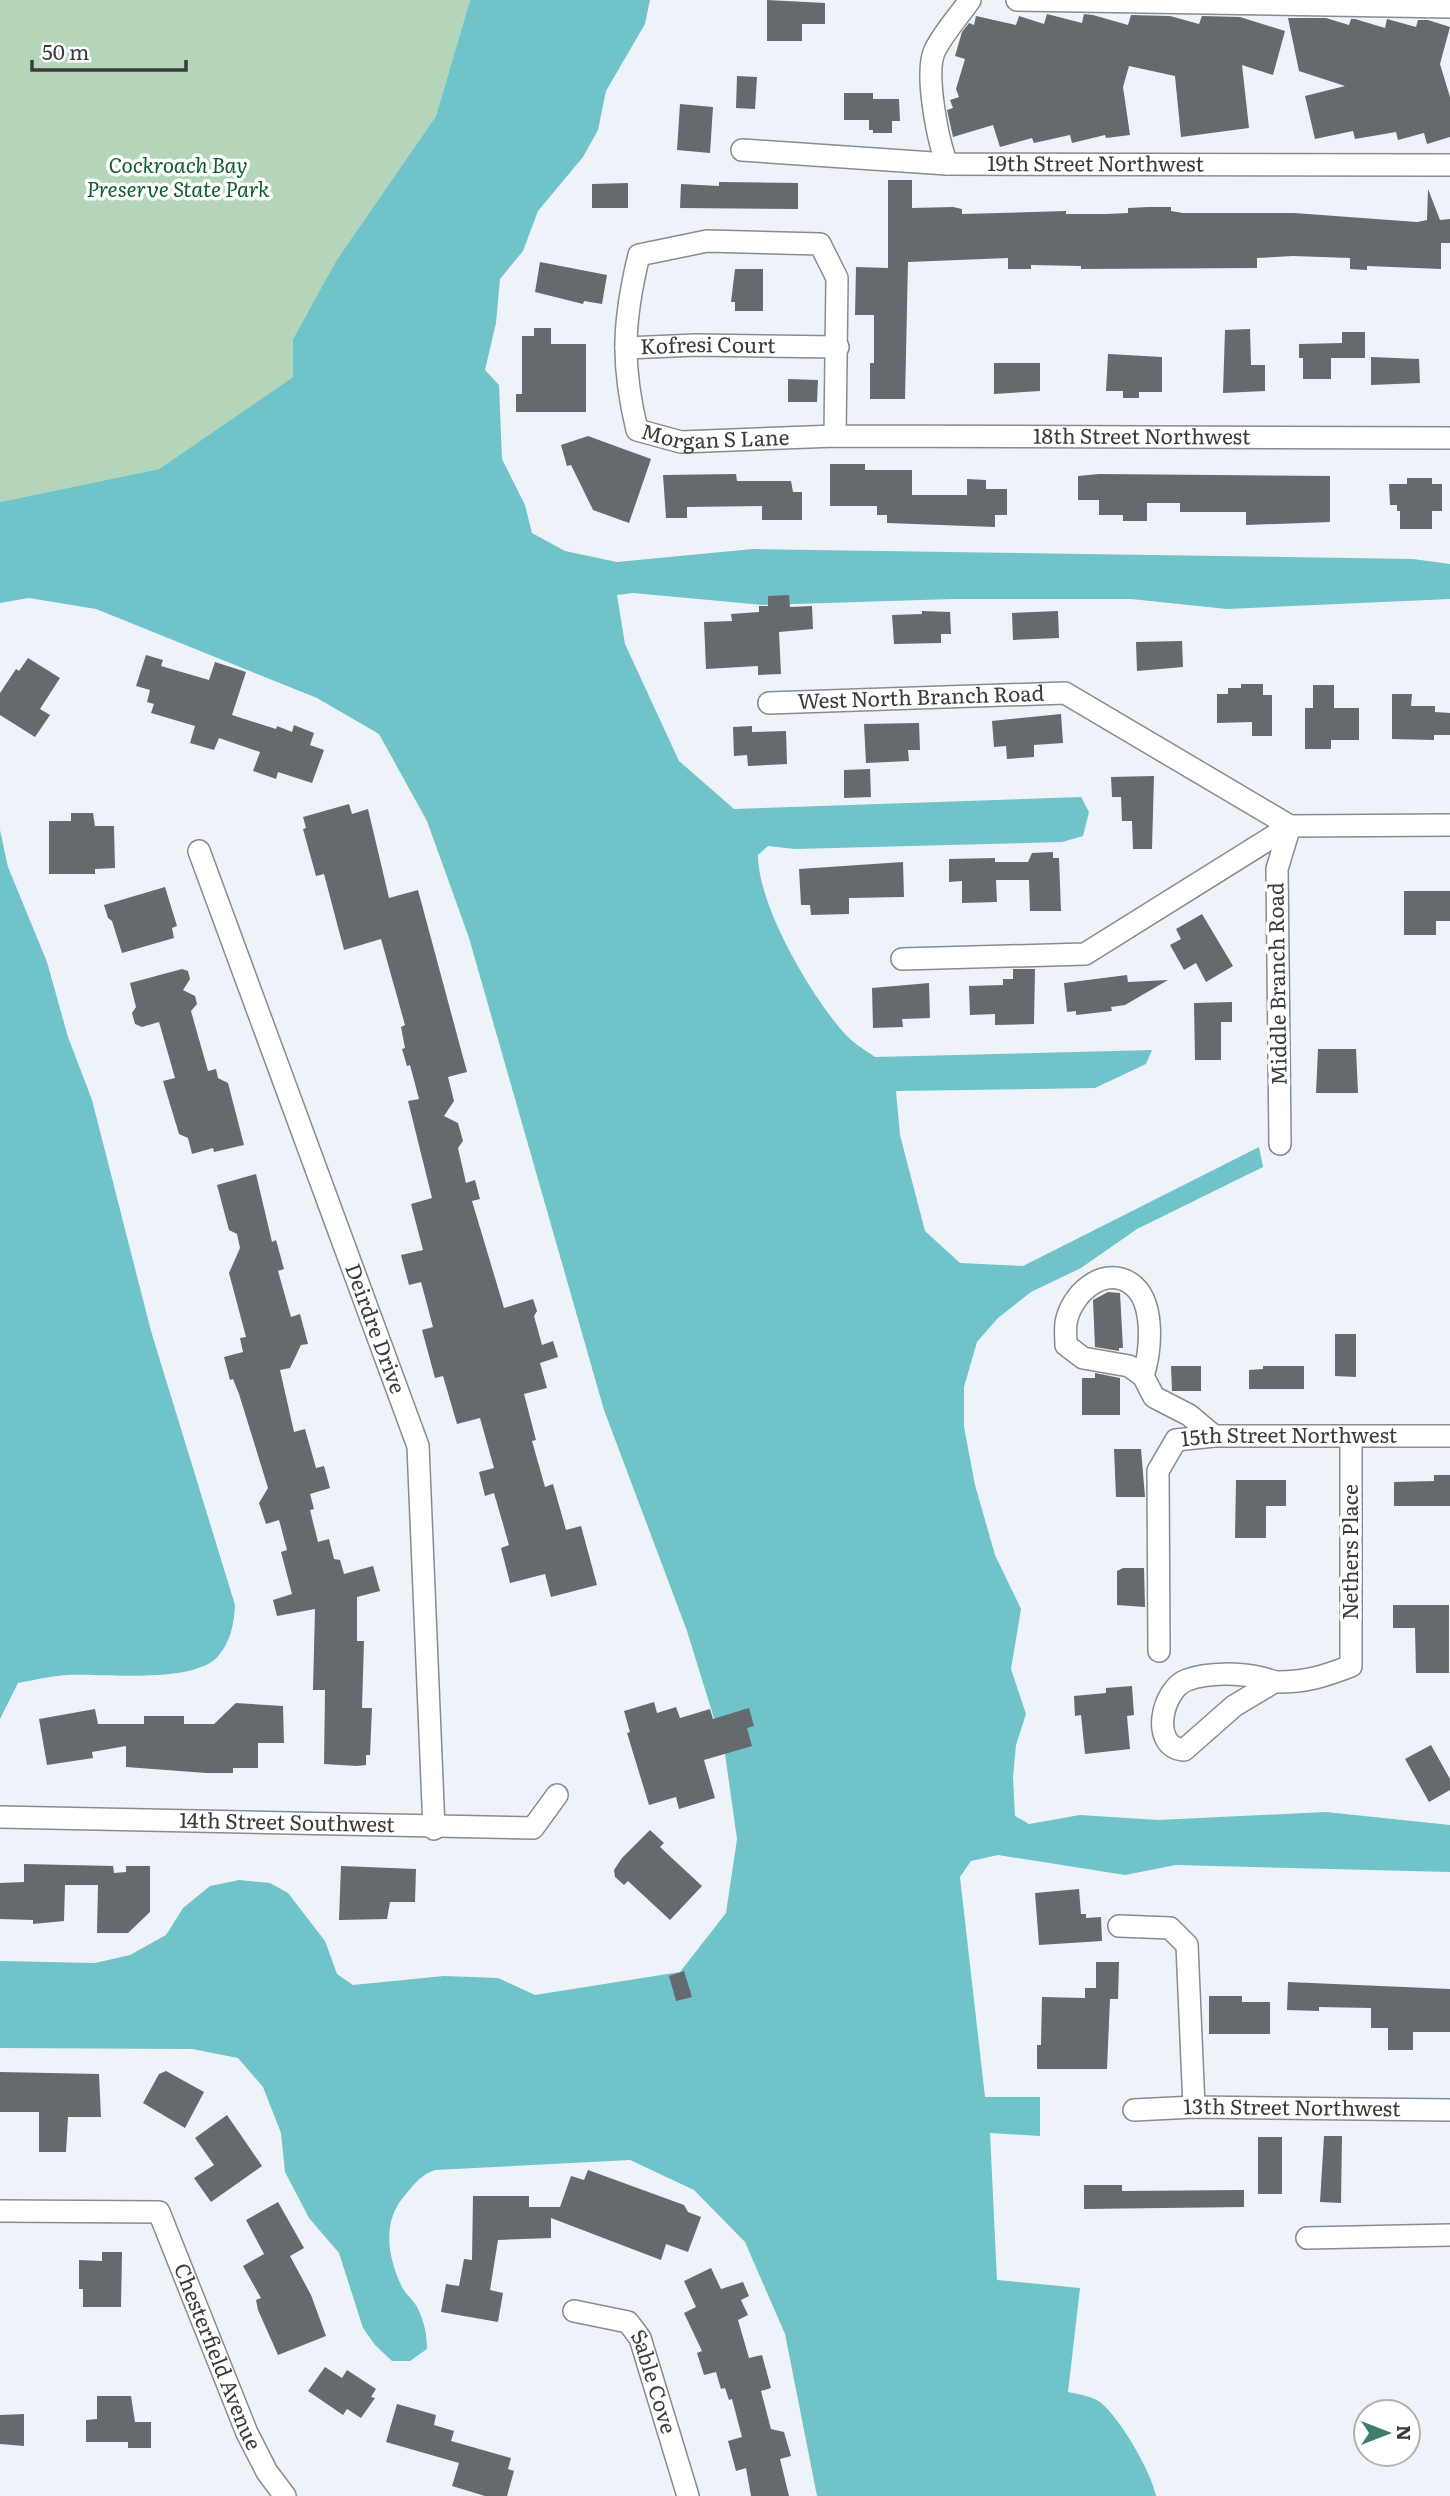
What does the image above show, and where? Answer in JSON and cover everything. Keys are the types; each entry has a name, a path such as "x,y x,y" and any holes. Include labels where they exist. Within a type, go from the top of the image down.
{"street":[{"path":"947,164 937,138 933,90 934,52 970,0"},
{"path":"1017,0 1450,7"},
{"name":"19th Street Northwest","path":"742,150 947,164 1450,164"},
{"name":"Kofresi Court","path":"835,436 838,347 837,278 820,244 708,241 639,255 626,305 626,348 696,345 838,347"},
{"name":"Morgan S Lane","path":"626,348 627,387 637,430 681,442 835,436"},
{"name":"18th Street Northwest","path":"835,436 1450,438"},
{"name":"West North Branch Road","path":"769,703 1065,693 1290,826"},
{"path":"902,958 1085,954 1290,826 1450,825"},
{"name":"Middle Branch Road","path":"1280,1144 1277,869 1290,826"},
{"name":"Deirdre Drive","path":"199,851 418,1446 433,1829"},
{"path":"1143,1376 1149,1337 1148,1314 1140,1295 1131,1283 1121,1279 1098,1280 1084,1288 1066,1321 1066,1345 1083,1358 1129,1366 1143,1376 1154,1397 1189,1415 1214,1436"},
{"name":"15th Street Northwest","path":"1159,1651 1158,1471 1176,1440 1214,1436 1450,1436"},
{"name":"Nethers Place","path":"1274,1682 1311,1681 1351,1666 1351,1438"},
{"path":"1202,1675 1262,1678 1274,1682 1234,1706 1184,1750 1175,1749 1167,1743 1163,1733 1169,1695 1183,1681 1202,1675"},
{"name":"14th Street Southwest","path":"0,1817 433,1829 533,1828 557,1795"},
{"path":"1119,1926 1170,1928 1187,1945 1195,2107"},
{"name":"13th Street Northwest","path":"1134,2110 1195,2107 1450,2110"},
{"name":"Chesterfield Avenue","path":"0,2211 159,2212 247,2433 267,2472 285,2496"},
{"path":"1307,2238 1450,2235"},
{"name":"Sable Cove","path":"574,2311 628,2322 640,2337 649,2359 688,2496"}],"green space":[{"name":"Cockroach Bay Preserve State Park","path":"0,0 470,0 436,116 336,261 293,339 293,377 159,469 0,502"}],"water":[{"path":"470,0 650,0 645,24 606,91 598,130 583,157 538,211 523,251 500,279 496,323 485,370 499,385 502,459 525,505 532,533 565,551 617,562 753,549 1413,559 1450,564 1450,599 1227,609 1131,599 953,599 763,605 633,593 617,595 625,644 679,761 734,809 1081,797 1089,812 1083,836 1062,842 795,849 768,846 758,855 760,876 767,899 803,974 845,1034 875,1057 1152,1050 1146,1064 1095,1088 896,1091 900,1135 925,1231 960,1263 1023,1266 1259,1147 1263,1167 1137,1229 1081,1268 1031,1292 998,1318 977,1342 964,1387 964,1427 975,1485 995,1555 1021,1609 1011,1669 1026,1714 1016,1745 1013,1777 1015,1816 1029,1824 1080,1815 1158,1820 1326,1812 1450,1825 1450,1872 1176,1865 1125,1875 998,1855 971,1861 960,1877 985,2097 1040,2097 1040,2136 990,2133 997,2280 1080,2288 1068,2392 1093,2398 1108,2410 1141,2459 1156,2496 817,2496 785,2334 745,2242 694,2190 630,2160 435,2170 426,2174 398,2204 390,2226 389,2238 392,2261 402,2288 422,2317 427,2349 410,2361 392,2361 375,2345 363,2328 339,2253 309,2218 285,2172 281,2133 263,2087 238,2058 192,2049 0,2048 0,1961 95,1963 130,1955 166,1935 183,1908 210,1886 239,1880 270,1883 288,1893 325,1941 337,1974 353,1985 444,1976 498,1978 535,1995 680,1972 726,1913 737,1839 725,1754 687,1631 604,1410 469,938 427,821 379,734 317,698 96,609 29,598 0,603 0,502 159,469 293,377 293,339 336,261 436,116"},
{"path":"0,830 8,867 47,962 68,1037 92,1100 151,1331 235,1605 229,1638 219,1655 207,1664 170,1674 67,1675 18,1683 0,1719"}],"building":[{"path":"767,0 825,3 825,24 802,24 802,41 767,41"},
{"path":"1047,14 1082,23 1084,14 1093,15 1128,25 1131,15 1170,16 1199,24 1202,16 1240,17 1285,31 1273,75 1242,65 1249,128 1181,137 1175,76 1129,66 1123,87 1130,135 1106,138 1105,135 1072,143 1070,135 1034,143 1032,138 1000,147 993,125 953,137 947,110 953,108 950,100 959,97 956,89 965,59 955,56 962,32 969,23 974,25 976,16 1016,25 1019,16 1044,24"},
{"path":"1288,18 1326,18 1349,25 1351,19 1355,19 1385,28 1387,19 1416,27 1418,20 1428,20 1450,27 1440,64 1450,97 1450,137 1427,144 1424,133 1398,140 1396,132 1355,139 1353,131 1315,139 1305,96 1345,86 1299,71"},
{"path":"737,76 757,77 755,109 736,108"},
{"path":"844,93 873,93 873,99 899,99 900,121 892,121 892,133 873,133 873,130 869,130 869,120 844,120"},
{"path":"680,104 713,107 710,153 677,150"},
{"path":"888,180 912,180 912,208 953,207 962,209 962,214 1066,211 1066,214 1106,214 1128,213 1128,208 1171,207 1171,211 1183,213 1294,213 1417,222 1427,220 1428,189 1440,220 1450,219 1450,243 1441,243 1441,269 1367,266 1367,270 1350,269 1350,258 1293,256 1257,258 1257,268 1081,269 1081,266 1031,265 1031,269 1008,269 1008,258 908,262 905,399 870,399 870,363 874,363 874,315 855,315 856,267 888,268"},
{"path":"719,182 798,183 798,209 680,208 681,184 719,186"},
{"path":"628,183 628,208 592,208 592,184"},
{"path":"540,262 607,275 602,304 584,301 583,304 535,292"},
{"path":"735,269 763,269 763,311 735,311 735,302 731,302"},
{"path":"534,328 551,328 551,344 586,344 586,412 516,412 516,394 522,394 522,336 534,336"},
{"path":"1250,329 1251,365 1265,365 1265,391 1223,393 1225,330"},
{"path":"1342,332 1365,332 1365,358 1331,358 1331,379 1303,379 1303,358 1299,358 1299,344 1342,343"},
{"path":"1108,354 1162,357 1162,392 1139,392 1139,398 1123,398 1123,391 1106,391"},
{"path":"1371,357 1419,359 1420,383 1371,385"},
{"path":"994,363 1040,363 1040,391 994,394"},
{"path":"788,379 818,380 817,402 788,402"},
{"path":"588,436 651,459 629,523 593,510 571,465 567,466 561,445"},
{"path":"830,464 865,464 865,470 912,470 912,495 967,495 967,479 986,480 986,489 1007,489 1007,515 995,515 995,527 887,523 887,515 877,515 877,506 830,506"},
{"path":"736,474 737,481 791,481 793,492 802,492 802,520 762,520 762,506 687,507 687,518 666,518 663,475"},
{"path":"1078,476 1330,476 1330,522 1246,525 1246,512 1180,512 1180,503 1147,503 1147,521 1123,521 1123,515 1099,515 1099,500 1078,500"},
{"path":"1407,478 1432,478 1432,484 1442,484 1442,511 1432,511 1432,529 1400,529 1400,511 1397,511 1397,505 1390,505 1389,484 1407,484"},
{"path":"789,595 790,607 812,606 813,629 779,632 781,674 758,675 758,666 706,669 704,622 732,621 731,614 759,612 759,606 768,606 768,596"},
{"path":"922,611 950,612 951,634 941,634 941,643 894,644 892,615 922,614"},
{"path":"1058,611 1059,638 1013,640 1012,613"},
{"path":"1182,641 1183,667 1137,671 1136,642"},
{"path":"146,655 163,660 161,666 209,680 215,662 246,672 232,715 276,729 277,726 292,732 294,725 314,733 310,745 324,750 312,783 278,772 276,779 253,771 260,752 219,738 214,750 190,743 195,726 151,713 154,704 147,702 150,690 136,686"},
{"path":"28,658 60,678 40,709 50,715 35,737 0,715 0,693 16,669 19,671"},
{"path":"1241,684 1263,684 1263,695 1272,695 1272,736 1252,736 1252,722 1217,723 1217,694 1228,694 1228,688 1241,688"},
{"path":"1313,685 1334,685 1334,708 1359,708 1359,740 1331,740 1331,749 1305,749 1305,708 1313,708"},
{"path":"1392,694 1412,694 1411,706 1435,706 1435,712 1450,713 1450,735 1434,735 1434,740 1392,739"},
{"path":"1061,714 1063,743 1034,745 1034,757 1007,759 1006,746 994,747 992,721"},
{"path":"919,723 920,750 908,750 909,761 866,763 864,724"},
{"path":"752,726 752,732 786,731 787,764 748,766 747,755 734,756 733,727"},
{"path":"870,769 871,797 844,798 844,770"},
{"path":"1154,776 1152,849 1133,849 1132,821 1122,821 1121,797 1112,797 1111,777"},
{"path":"349,804 352,814 368,809 389,898 418,890 467,1072 448,1077 454,1101 444,1116 458,1123 463,1141 458,1148 466,1183 475,1180 480,1199 472,1201 504,1308 533,1299 537,1311 534,1316 542,1345 553,1341 558,1357 540,1363 547,1388 524,1394 536,1440 532,1441 545,1487 553,1484 566,1530 581,1526 597,1585 551,1597 545,1574 510,1583 501,1548 509,1545 494,1493 485,1496 479,1472 494,1468 480,1418 457,1424 443,1376 435,1378 422,1330 433,1327 421,1282 409,1285 401,1255 423,1250 411,1204 432,1198 408,1101 419,1099 410,1065 407,1066 402,1049 405,1048 401,1027 405,1025 381,939 344,950 324,874 316,876 303,829 306,828 303,817"},
{"path":"71,813 93,813 95,826 114,826 115,868 95,869 95,874 49,874 49,821 71,821"},
{"path":"1053,852 1053,858 1059,858 1061,911 1030,911 1029,880 996,880 997,902 962,903 962,881 949,882 949,859 995,858 995,862 1028,862 1032,853"},
{"path":"903,862 904,897 849,898 849,914 811,915 810,905 801,905 799,869"},
{"path":"165,887 177,926 172,928 174,938 122,953 104,905"},
{"path":"1404,891 1450,891 1450,921 1436,921 1436,935 1404,935"},
{"path":"1202,914 1233,966 1206,982 1196,963 1184,970 1170,945 1181,939 1176,929"},
{"path":"182,969 188,971 190,979 183,990 195,996 197,1004 191,1011 208,1071 216,1069 218,1078 228,1083 244,1145 214,1152 213,1148 192,1154 188,1138 179,1134 163,1081 175,1078 159,1022 142,1027 135,1024 132,1013 136,1007 130,983"},
{"path":"1013,969 1035,969 1034,1024 995,1025 995,1014 970,1015 969,986 1003,985 1003,979 1013,979"},
{"path":"1127,975 1128,982 1168,980 1125,1005 1111,1007 1112,1011 1076,1015 1076,1011 1067,1012 1064,983"},
{"path":"929,983 930,1018 902,1019 903,1027 873,1028 872,988"},
{"path":"1232,1002 1232,1022 1221,1022 1221,1060 1195,1060 1194,1003"},
{"path":"1318,1049 1356,1049 1358,1093 1316,1093"},
{"path":"256,1174 272,1242 276,1240 284,1269 278,1271 291,1317 300,1314 308,1344 301,1345 290,1368 280,1370 294,1432 305,1429 316,1468 324,1466 330,1488 310,1494 314,1509 310,1510 318,1542 329,1539 334,1559 340,1560 344,1574 373,1566 380,1591 357,1597 357,1641 364,1641 362,1708 372,1708 370,1755 366,1755 366,1765 324,1764 325,1690 313,1690 315,1609 277,1616 273,1600 292,1594 281,1552 287,1550 279,1520 266,1524 259,1503 268,1488 239,1394 233,1379 230,1380 224,1357 243,1352 240,1338 246,1337 229,1273 240,1248 237,1234 229,1230 217,1185"},
{"path":"1108,1292 1120,1293 1123,1348 1119,1348 1119,1351 1095,1347 1093,1300"},
{"path":"1335,1334 1356,1334 1356,1377 1335,1376"},
{"path":"1171,1366 1201,1366 1201,1391 1172,1391"},
{"path":"1263,1366 1304,1366 1304,1389 1249,1389 1249,1370 1263,1369"},
{"path":"1095,1373 1120,1378 1120,1415 1082,1415 1082,1378 1095,1378"},
{"path":"1114,1449 1141,1449 1145,1497 1116,1497"},
{"path":"1434,1475 1450,1475 1450,1506 1394,1506 1394,1482 1434,1481"},
{"path":"1236,1480 1286,1480 1286,1506 1266,1506 1266,1538 1235,1538"},
{"path":"1123,1568 1144,1568 1145,1607 1117,1605 1117,1571"},
{"path":"1393,1605 1449,1605 1449,1673 1416,1673 1415,1628 1393,1628"},
{"path":"1132,1686 1134,1715 1127,1716 1130,1749 1085,1754 1081,1715 1075,1716 1074,1696 1106,1693 1106,1688"},
{"path":"654,1702 657,1713 676,1707 680,1718 710,1709 713,1719 749,1708 754,1726 747,1728 752,1746 704,1760 715,1798 679,1809 676,1797 649,1805 627,1733 630,1732 624,1711"},
{"path":"236,1703 283,1706 284,1743 258,1743 258,1768 233,1768 233,1773 206,1773 126,1767 126,1746 92,1752 93,1758 47,1765 39,1719 95,1709 98,1724 144,1724 144,1716 184,1716 184,1724 214,1724"},
{"path":"1431,1745 1450,1779 1450,1790 1429,1802 1405,1759"},
{"path":"650,1830 664,1843 660,1847 702,1886 670,1920 628,1881 624,1885 615,1877 614,1870 622,1858"},
{"path":"24,1864 113,1866 114,1873 126,1872 126,1866 150,1866 150,1912 128,1933 97,1933 98,1885 65,1885 64,1921 33,1924 33,1920 0,1919 0,1883 24,1882"},
{"path":"341,1866 416,1869 415,1902 390,1902 387,1919 339,1920"},
{"path":"1079,1889 1081,1914 1086,1914 1086,1918 1101,1917 1102,1941 1039,1945 1035,1893"},
{"path":"1096,1962 1119,1962 1118,1999 1110,1999 1107,2069 1037,2069 1037,2045 1041,2045 1042,1997 1085,1998 1085,1988 1096,1988"},
{"path":"684,1971 692,1997 676,2001 669,1976"},
{"path":"1288,1982 1450,1989 1450,2032 1413,2032 1413,2050 1388,2050 1388,2028 1371,2028 1371,2008 1319,2007 1319,2011 1287,2010"},
{"path":"1209,1996 1242,1996 1242,2002 1270,2002 1270,2034 1209,2034"},
{"path":"166,2071 204,2092 185,2128 143,2103 159,2074"},
{"path":"0,2072 99,2074 101,2117 68,2117 66,2152 39,2152 39,2112 0,2112"},
{"path":"227,2115 262,2166 211,2202 194,2178 214,2165 195,2138"},
{"path":"1324,2136 1342,2136 1341,2203 1320,2202"},
{"path":"1258,2137 1282,2137 1282,2194 1258,2194"},
{"path":"588,2170 684,2205 688,2212 701,2217 688,2252 666,2244 661,2260 551,2218 551,2238 498,2240 490,2290 503,2293 498,2322 441,2312 446,2284 459,2286 464,2259 472,2260 473,2196 529,2196 529,2207 560,2207 571,2176 584,2180"},
{"path":"1084,2185 1122,2185 1122,2191 1244,2190 1244,2207 1084,2209"},
{"path":"278,2202 304,2248 290,2256 311,2295 326,2336 278,2355 258,2310 256,2300 261,2298 243,2266 264,2254 246,2220"},
{"path":"102,2252 122,2252 121,2307 83,2307 83,2289 79,2289 79,2260 102,2261"},
{"path":"711,2268 721,2289 743,2282 749,2296 741,2300 748,2315 738,2320 749,2358 762,2355 771,2388 761,2391 771,2429 784,2432 791,2456 780,2459 789,2496 751,2496 746,2468 736,2471 728,2441 742,2437 732,2399 729,2400 725,2388 721,2389 716,2372 704,2375 697,2353 702,2351 684,2313 696,2307 684,2281"},
{"path":"325,2367 342,2378 347,2370 376,2389 371,2397 375,2398 361,2418 347,2409 343,2415 308,2391"},
{"path":"97,2396 131,2396 135,2422 151,2422 151,2448 128,2448 128,2442 86,2442 86,2420 97,2419"},
{"path":"397,2404 436,2415 434,2425 454,2431 451,2441 511,2458 508,2469 514,2471 507,2496 485,2496 452,2486 459,2463 386,2442"},
{"path":"24,2414 24,2446 0,2444 0,2415"}]}
